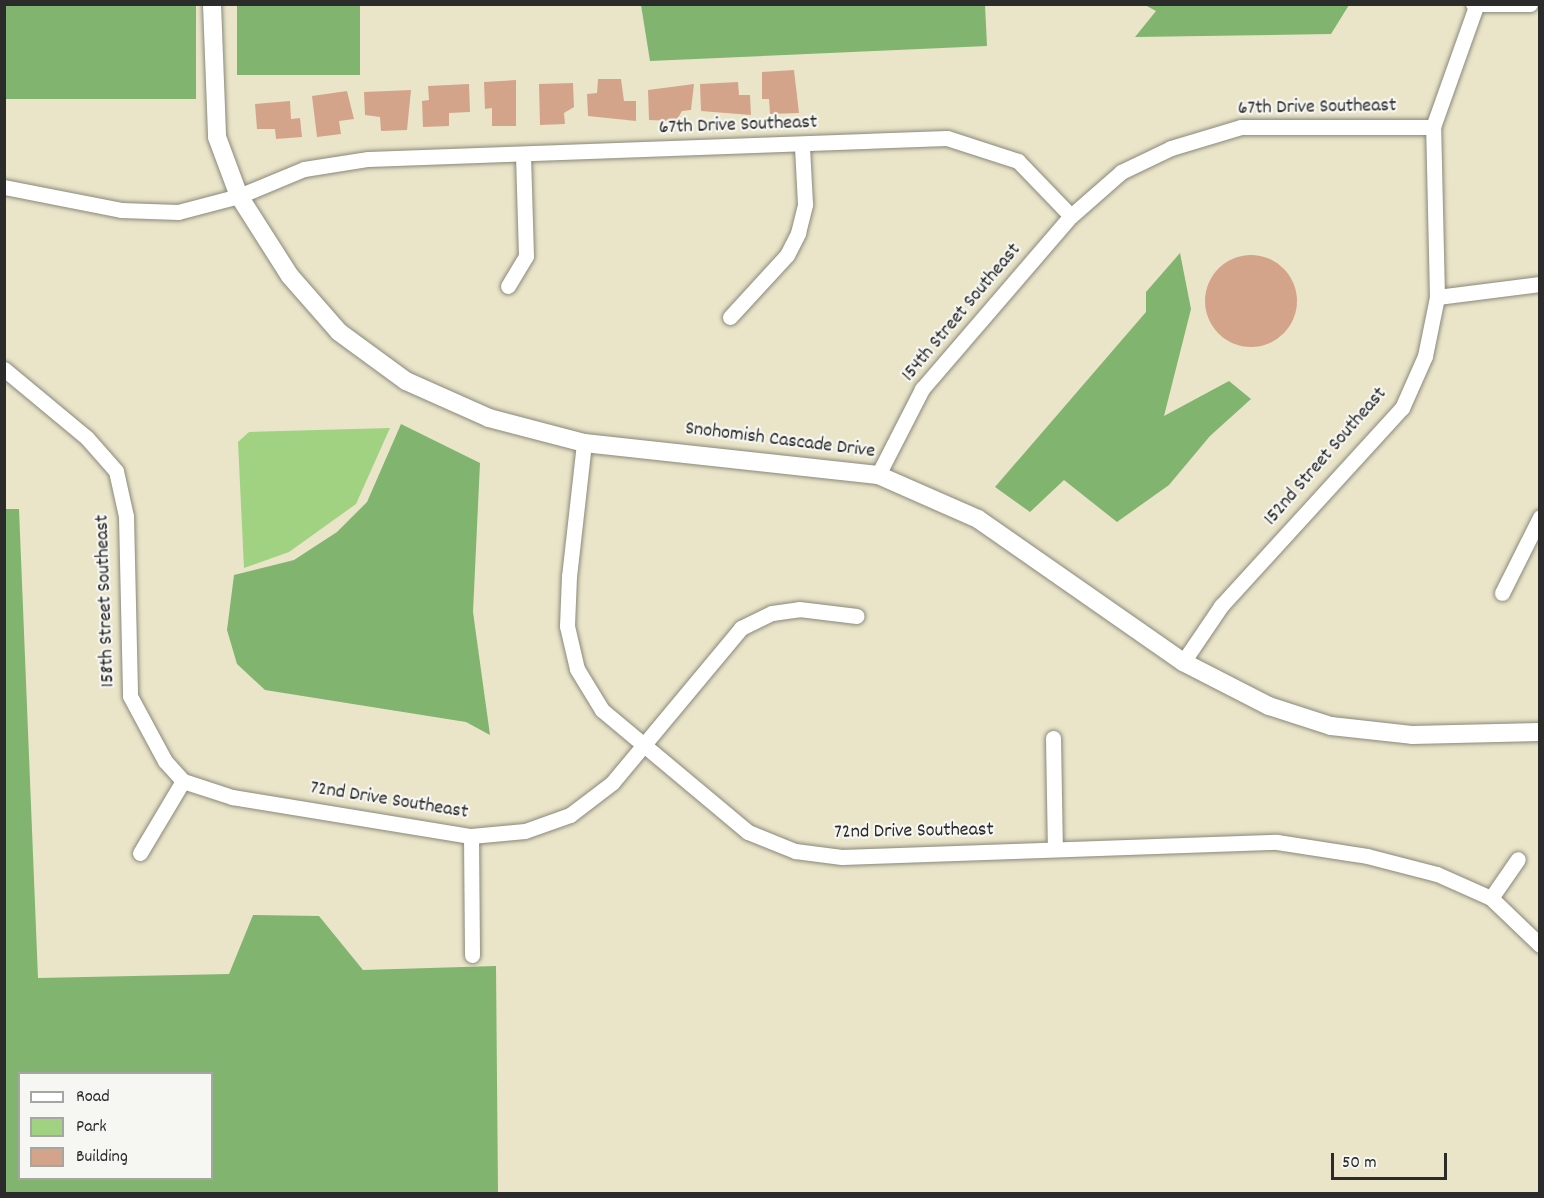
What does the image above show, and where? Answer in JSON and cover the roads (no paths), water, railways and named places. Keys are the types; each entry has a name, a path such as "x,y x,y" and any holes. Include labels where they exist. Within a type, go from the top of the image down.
{"street":[{"name":"Snohomish Cascade Drive","path":"212,4 217,137 239,196 290,276 339,333 406,381 489,418 584,443 818,464 878,475 978,519 1183,662 1269,706 1331,726 1412,735 1539,732"},
{"path":"1474,5 1530,4"},
{"name":"152nd Street Southeast","path":"1183,662 1221,606 1402,408 1425,356 1437,297 1433,127 1474,5"},
{"name":"67th Drive Southeast","path":"4,187 148,213 178,213 239,196 304,169 368,159 801,146 947,138 1018,161 1071,216 1121,172 1171,148 1241,127 1433,127"},
{"path":"730,317 787,255 798,233 805,204 801,146"},
{"path":"508,286 526,256 523,154"},
{"name":"154th Street Southeast","path":"878,475 922,389 1071,216"},
{"path":"1437,297 1539,284"},
{"name":"158th Street Southeast","path":"4,369 87,438 116,471 126,516 130,696 165,760 183,781"},
{"path":"584,443 573,512 567,626 577,669 602,710 644,748 741,628 772,613 799,609 857,616"},
{"path":"1502,593 1539,517"},
{"path":"1053,738 1055,849"},
{"name":"72nd Drive Southeast","path":"183,781 232,797 471,837 525,831 570,815 612,783 644,748 748,832 795,850 843,857 1277,842 1377,858 1437,874 1491,898 1539,945"},
{"path":"140,853 183,781"},
{"path":"471,837 472,955"},
{"path":"1491,898 1518,859"}]}
